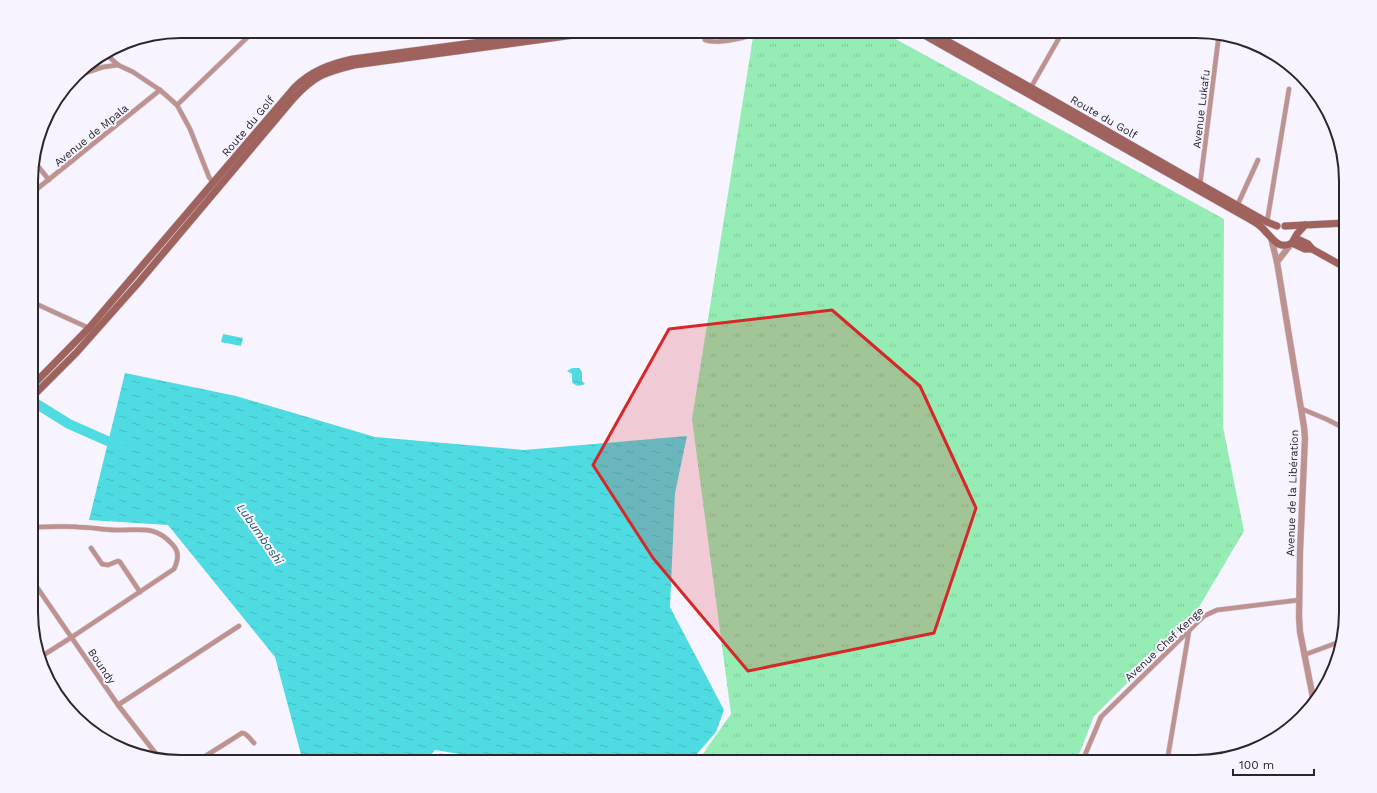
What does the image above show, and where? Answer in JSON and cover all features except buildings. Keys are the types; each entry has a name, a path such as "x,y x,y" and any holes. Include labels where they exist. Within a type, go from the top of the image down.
{"main road":[{"name":"Route du Golf","path":"38,380 92,330 216,186 294,88 307,77 321,68 353,59 510,38"},
{"path":"216,186 299,93 316,78 326,73 354,65 552,38"},
{"path":"930,38 1029,90"},
{"name":"Route du Golf","path":"941,38 1200,188 1267,222 1281,226"},
{"path":"1200,188 1251,220 1262,228 1275,242 1281,245 1293,241 1308,244 1312,249 1339,264"},
{"path":"1271,237 1271,229 1281,226 1305,226 1339,223"},
{"path":"1281,226 1292,230 1293,241"},
{"path":"1293,241 1305,226"},
{"path":"38,391 92,330"}],"street":[{"path":"177,105 247,38"},
{"path":"705,38 705,40 716,42 740,38"},
{"path":"1029,90 1059,38"},
{"name":"Avenue Lukafu","path":"1200,188 1218,40"},
{"path":"110,57 118,65 133,72 160,90 177,105 190,129 216,186"},
{"path":"90,71 103,67 118,65"},
{"path":"1267,222 1289,89"},
{"name":"Avenue de Mpala","path":"38,189 160,90"},
{"path":"1237,206 1258,160"},
{"path":"39,167 49,180"},
{"name":"Avenue de la Libération","path":"1271,237 1277,262 1302,409 1305,438 1299,600 1300,632 1312,694"},
{"path":"1277,262 1293,241"},
{"path":"38,305 92,330"},
{"path":"1302,409 1339,426"},
{"path":"38,527 78,527 116,531 150,530 162,534 174,546 178,554 174,569 45,654"},
{"path":"91,548 102,564 108,565 118,561 120,562 140,592"},
{"name":"Boundy","path":"38,589 118,705 155,752"},
{"name":"Avenue Chef Kenge","path":"1085,755 1101,717 1204,616 1216,610 1299,600"},
{"path":"118,705 239,626"},
{"path":"1168,755 1189,632"},
{"path":"1304,655 1335,643"},
{"path":"207,755 242,733 248,736 254,743"}],"highlighted area":[{"path":"832,310 920,386 976,508 934,633 748,671 653,558 593,465 669,329"}],"green space":[{"path":"753,38 894,38 1224,219 1223,427 1244,531 1192,619 1094,716 1079,755 702,755 731,714 692,419"}],"water":[{"path":"223,334 243,338 241,346 221,342"},
{"path":"572,368 579,368 582,372 582,381 585,384 578,386 572,382 572,374 567,371"},
{"path":"125,373 236,396 375,437 524,450 687,436 675,493 670,607 724,710 716,732 696,755 465,755 435,750 430,755 301,755 275,657 168,525 89,520"}],"waterway":[{"name":"Lubumbashi","path":"38,405 69,424 121,447"}]}
